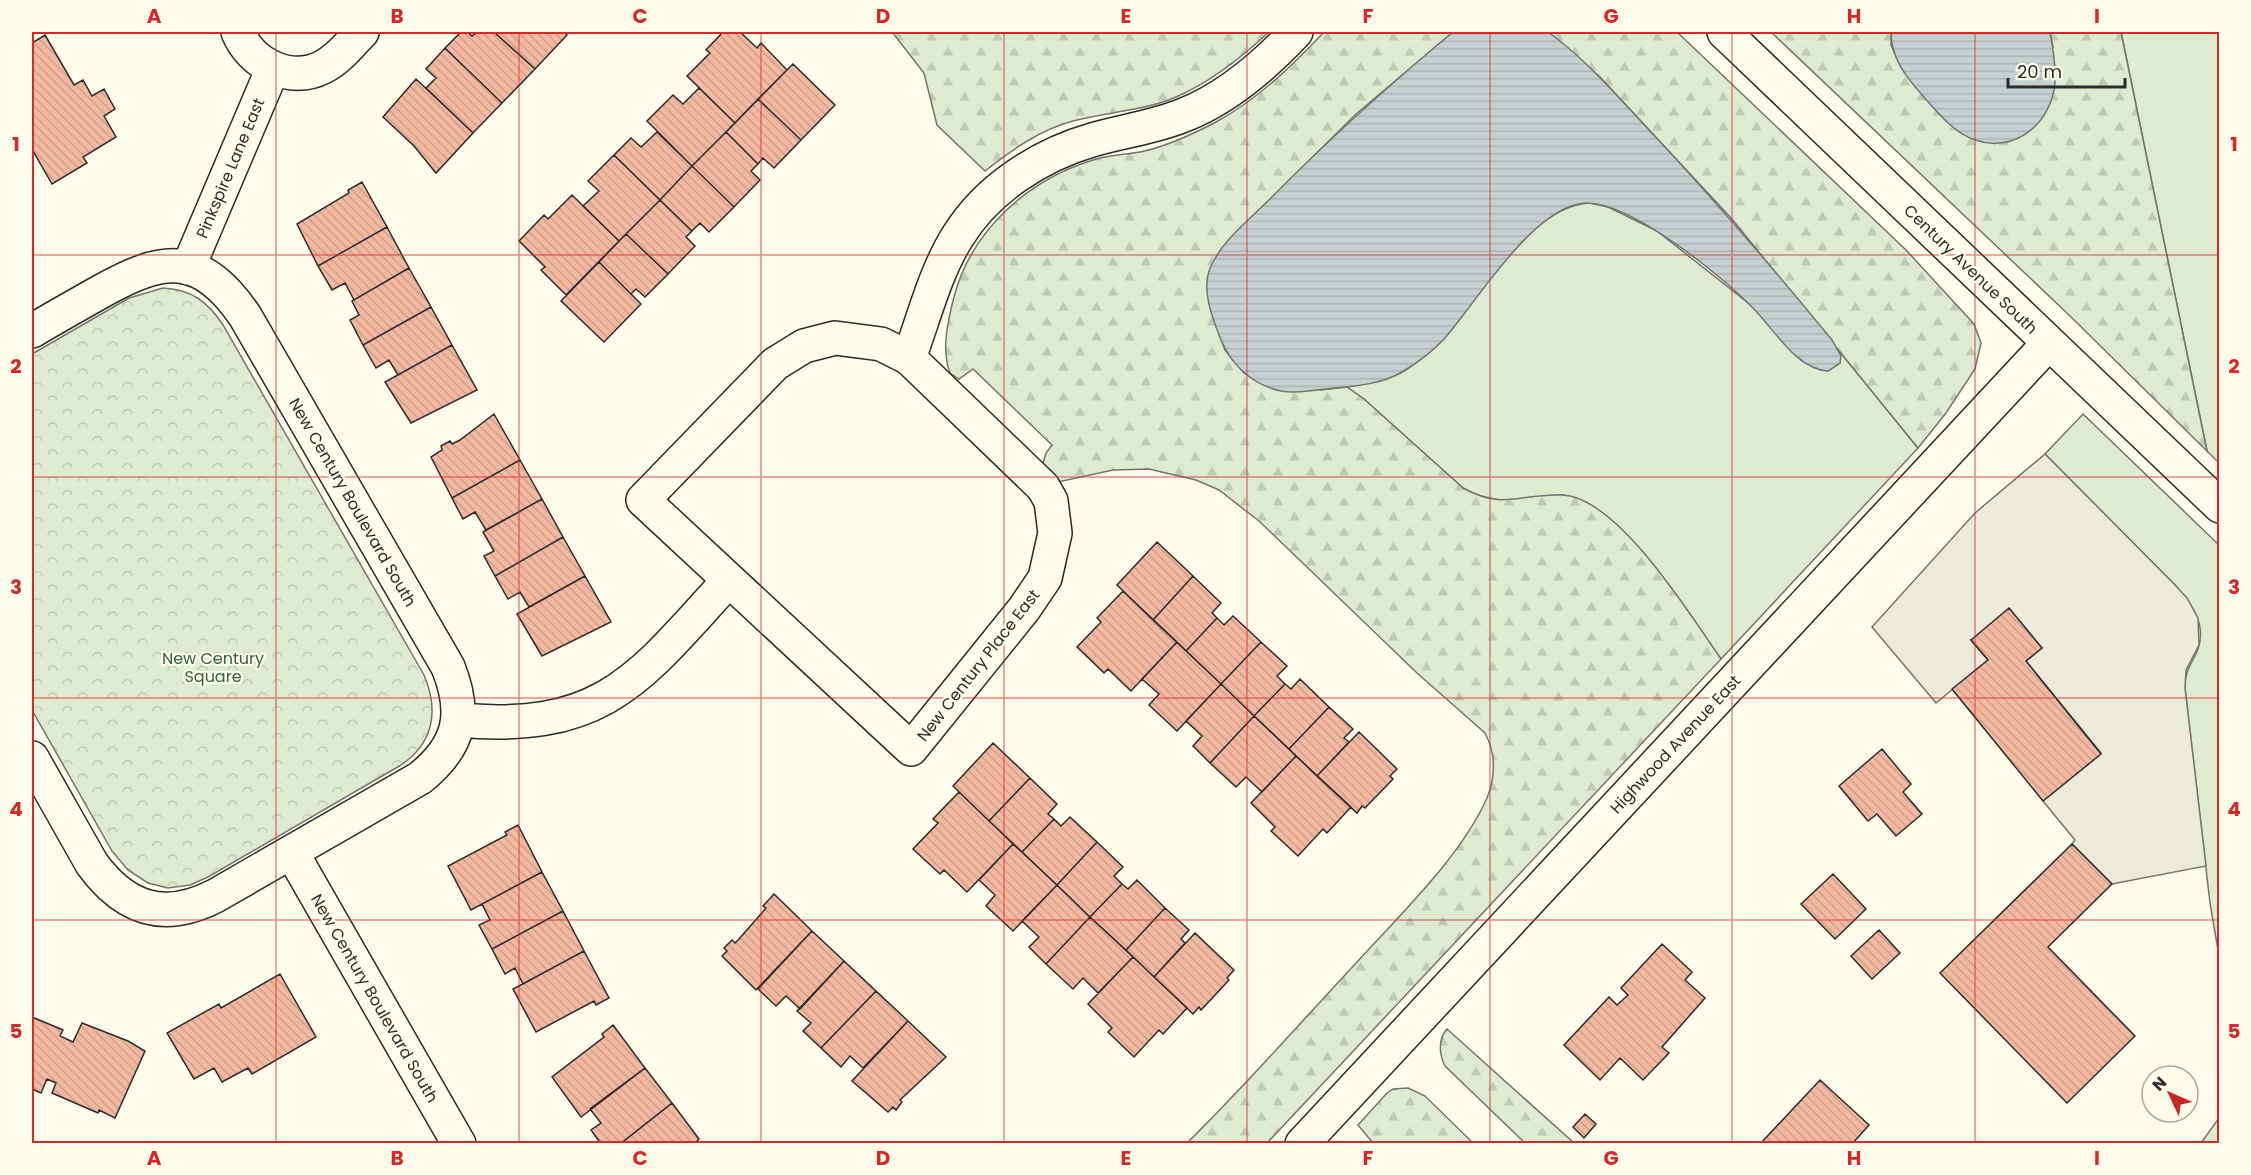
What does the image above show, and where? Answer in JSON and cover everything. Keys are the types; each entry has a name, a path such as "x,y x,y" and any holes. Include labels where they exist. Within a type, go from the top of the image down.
{"street":[{"path":"238,32 254,57 273,68 300,73 322,68 340,55 362,32"},
{"path":"459,720 530,722 575,712 601,700 634,678 662,653 728,581 643,501 759,378 794,352 825,339 847,338 881,344 909,358 939,276 957,236 981,206 1005,185 1030,167 1072,147 1171,120 1198,110 1246,79 1296,32"},
{"name":"Century Avenue South","path":"1724,32 2220,506"},
{"name":"Pinkspire Lane East","path":"188,268 273,68"},
{"name":"New Century Boulevard South","path":"32,331 144,269 165,265 188,268 217,285 245,316 448,667 456,688 459,720 449,747 427,772 292,853 193,906 173,910 147,907 125,897 98,872 32,758"},
{"name":"Highwood Avenue East","path":"1302,1143 2048,344"},
{"name":"New Century Place East","path":"728,581 911,748 949,704 1039,589 1052,556 1054,520 1051,501 1043,487 909,358"},
{"name":"New Century Boulevard South","path":"292,853 459,1143"}],"green space":[{"path":"892,32 1269,32 1225,69 1189,91 1164,102 1061,125 1026,142 985,171 937,125 924,73"},
{"path":"1324,32 1453,32 1356,114 1248,221 1215,259 1213,318 1225,350 1244,373 1321,390 1347,387 1364,399 1463,488 1478,495 1502,500 1562,495 1584,501 1606,515 1651,561 1721,659 1267,1143 1187,1143 1231,1099 1411,904 1462,841 1487,798 1492,781 1494,765 1489,741 1485,733 1417,673 1259,521 1219,490 1196,480 1149,469 1113,470 1058,482 1042,467 1046,453 1052,445 973,369 959,379 950,373 946,355 946,335 962,273 974,251 988,230 1024,195 1045,181 1090,161 1160,147 1216,122 1246,103 1274,81"},
{"path":"1548,32 1677,32 1906,250 1974,324 1981,343 1975,369 1946,413 1918,448 1732,219 1600,77"},
{"path":"1771,32 1891,32 1891,45 1898,61 2053,47 2050,32 2121,32 2207,451 2069,315"},
{"path":"2121,32 2219,32 2219,463 2207,451"},
{"path":"1590,203 1608,207 1657,231 1752,306 1802,361 1828,371 1840,363 1840,352 1918,448 1721,659 1651,562 1607,516 1584,502 1562,495 1509,500 1491,499 1473,493 1463,488 1364,399 1347,387 1384,379 1404,371 1427,353 1449,330 1515,248 1539,226 1563,210"},
{"name":"New Century Square","path":"163,288 182,291 198,298 223,325 424,675 429,688 432,713 427,736 421,747 401,765 208,877 190,885 168,888 148,883 128,870 112,851 32,710 32,354 129,298"},
{"path":"2083,414 2219,545 2219,956 2210,903 2185,688 2188,671 2200,640 2199,623 2187,599 2175,585 2045,454"},
{"path":"1447,1029 1574,1143 1525,1143 1445,1066 1440,1047"},
{"path":"1408,1088 1425,1096 1473,1143 1373,1143 1358,1125 1387,1093 1393,1089"},
{"path":"2219,1118 2219,1143 2201,1143"}],"shaded area":[{"path":"1453,32 1548,32 1575,54 1601,78 1673,156 1765,260 1832,340 1841,356 1840,363 1828,371 1816,369 1806,363 1786,347 1739,294 1675,243 1627,214 1605,206 1586,203 1566,208 1546,220 1527,237 1444,339 1419,361 1394,376 1360,385 1294,392 1271,388 1245,373 1237,366 1226,349 1209,306 1207,279 1220,251 1235,232 1314,155"},
{"path":"1891,32 2050,32 2055,63 2055,82 2047,110 2029,132 2017,139 2004,143 1990,143 1967,137 1940,115 1905,74 1894,50"},
{"path":"2045,454 2175,585 2187,598 2198,618 2199,645 2186,670 2185,688 2206,866 2112,884 2072,844 2075,840 2043,801 2101,753 2026,661 2042,648 1971,640 1988,660 1936,703 1872,627 1975,513"}],"building":[{"path":"461,32 467,32 472,36 477,32 494,32 535,69 502,103 445,48"},
{"path":"494,32 564,32 567,35 535,69"},
{"path":"723,32 740,32 757,48 761,43 787,70 735,123 687,76 710,53 706,50"},
{"path":"45,35 74,85 83,80 92,96 104,89 115,109 104,116 116,137 83,157 87,163 52,184 32,149 32,43"},
{"path":"445,48 502,103 473,133 426,88 436,78 426,69"},
{"path":"793,64 835,105 801,140 758,99"},
{"path":"416,79 473,133 436,173 414,146 383,117"},
{"path":"699,88 735,123 692,166 647,121 673,95 683,104"},
{"path":"758,99 801,140 774,168 763,158 758,164 726,132"},
{"path":"657,132 692,166 660,200 614,155 631,138 641,147"},
{"path":"726,132 758,164 751,171 760,180 734,207 692,166"},
{"path":"614,155 660,200 619,241 583,206 599,191 588,181"},
{"path":"692,166 734,207 709,232 700,223 692,231 660,200"},
{"path":"362,182 387,227 318,266 297,224 349,193 348,190"},
{"path":"572,195 619,241 566,295 541,270 545,267 519,241 544,215 548,219"},
{"path":"660,200 692,231 686,237 695,246 668,274 626,234"},
{"path":"387,227 409,268 354,300 345,283 332,290 318,266"},
{"path":"626,234 668,274 645,297 636,289 631,294 599,262"},
{"path":"599,262 641,304 604,342 561,301"},
{"path":"409,268 431,307 363,345 350,320 359,315 352,301"},
{"path":"431,307 452,345 398,375 389,360 376,368 363,345"},
{"path":"452,345 477,390 411,423 385,382"},
{"path":"494,414 520,460 452,498 431,457 442,450 441,446 450,441 452,444 460,440"},
{"path":"520,460 542,499 486,530 475,512 463,519 452,498"},
{"path":"542,499 563,537 495,576 484,556 494,551 483,532"},
{"path":"563,537 585,576 529,607 520,592 508,599 495,576"},
{"path":"1157,542 1193,576 1153,620 1117,585"},
{"path":"585,576 611,622 542,656 517,614"},
{"path":"1193,576 1221,603 1212,613 1217,618 1186,651 1153,620"},
{"path":"1123,591 1177,642 1131,691 1108,669 1104,673 1077,647 1101,622 1097,618"},
{"path":"2009,608 2042,648 2026,661 2101,754 2043,801 1952,689 1988,660 1971,640"},
{"path":"1233,616 1261,642 1221,684 1186,651 1217,618 1224,625"},
{"path":"1177,642 1221,684 1177,731 1149,705 1159,694 1142,679"},
{"path":"1261,642 1287,666 1277,676 1285,684 1254,716 1221,684"},
{"path":"1300,679 1329,707 1289,749 1254,716 1285,684 1291,689"},
{"path":"1221,684 1254,716 1210,763 1193,746 1202,736 1186,721"},
{"path":"1329,707 1353,729 1344,738 1349,742 1317,776 1289,749"},
{"path":"1254,716 1296,756 1262,792 1246,777 1236,787 1210,763"},
{"path":"1359,732 1397,769 1390,776 1393,779 1365,808 1362,806 1357,813 1317,776"},
{"path":"993,743 1030,778 989,821 953,786"},
{"path":"1882,749 1911,784 1903,792 1922,814 1896,836 1877,814 1868,821 1839,786"},
{"path":"1296,756 1351,807 1327,833 1323,829 1298,856 1271,831 1275,827 1251,803"},
{"path":"1030,778 1057,804 1048,814 1054,819 1022,852 989,821"},
{"path":"959,792 1013,844 967,892 944,870 940,874 913,849 938,823 933,819"},
{"path":"1070,817 1097,842 1057,885 1022,852 1054,819 1061,826"},
{"path":"518,825 542,872 471,910 448,866 507,835 505,832"},
{"path":"1097,842 1123,867 1114,876 1122,884 1090,917 1057,885"},
{"path":"1013,844 1057,885 1013,931 986,906 995,895 979,880"},
{"path":"2072,844 2112,884 2048,947 2135,1036 2067,1103 1940,973"},
{"path":"542,872 563,911 492,949 479,925 490,920 482,904"},
{"path":"1833,874 1866,909 1835,939 1801,904"},
{"path":"1137,880 1165,908 1126,950 1090,917 1122,884 1128,889"},
{"path":"1057,885 1090,917 1046,964 1029,947 1039,937 1022,921"},
{"path":"774,894 812,931 756,990 722,956 727,951 724,948 732,940 735,943 739,939 766,908 763,906"},
{"path":"1165,908 1189,930 1181,939 1185,943 1154,977 1126,950"},
{"path":"563,911 584,951 523,984 515,968 505,974 492,949"},
{"path":"1090,917 1133,957 1098,993 1083,978 1073,989 1046,964"},
{"path":"1879,930 1900,953 1872,979 1851,956"},
{"path":"812,931 844,961 800,1009 786,996 776,1006 758,989"},
{"path":"1195,933 1234,970 1227,978 1229,980 1201,1010 1199,1007 1193,1014 1154,977"},
{"path":"1662,944 1692,972 1685,980 1705,998 1662,1047 1669,1053 1643,1080 1620,1058 1600,1080 1564,1045 1609,997 1617,1005 1628,995 1621,988"},
{"path":"584,951 609,998 596,1005 594,1001 536,1032 513,989"},
{"path":"1133,957 1187,1008 1163,1034 1159,1030 1134,1057 1108,1032 1112,1028 1088,1004"},
{"path":"844,961 876,991 821,1048 803,1031 811,1023 797,1011"},
{"path":"280,974 316,1037 252,1074 248,1068 222,1082 214,1068 194,1079 167,1033 219,1004 221,1008"},
{"path":"876,991 908,1021 863,1068 850,1056 841,1067 821,1048"},
{"path":"32,1017 63,1030 60,1036 73,1042 82,1023 128,1041 145,1051 115,1118 52,1093 56,1083 47,1079 41,1093 32,1089"},
{"path":"908,1021 946,1057 900,1100 902,1102 896,1110 893,1107 888,1112 852,1081"},
{"path":"613,1025 645,1068 581,1117 552,1077 604,1037 602,1034"},
{"path":"645,1068 672,1103 620,1144 601,1144 591,1130 601,1123 590,1109"},
{"path":"1820,1080 1869,1125 1852,1144 1760,1144"},
{"path":"672,1103 699,1139 694,1144 620,1144"},
{"path":"1585,1114 1596,1124 1584,1138 1573,1127"}]}
